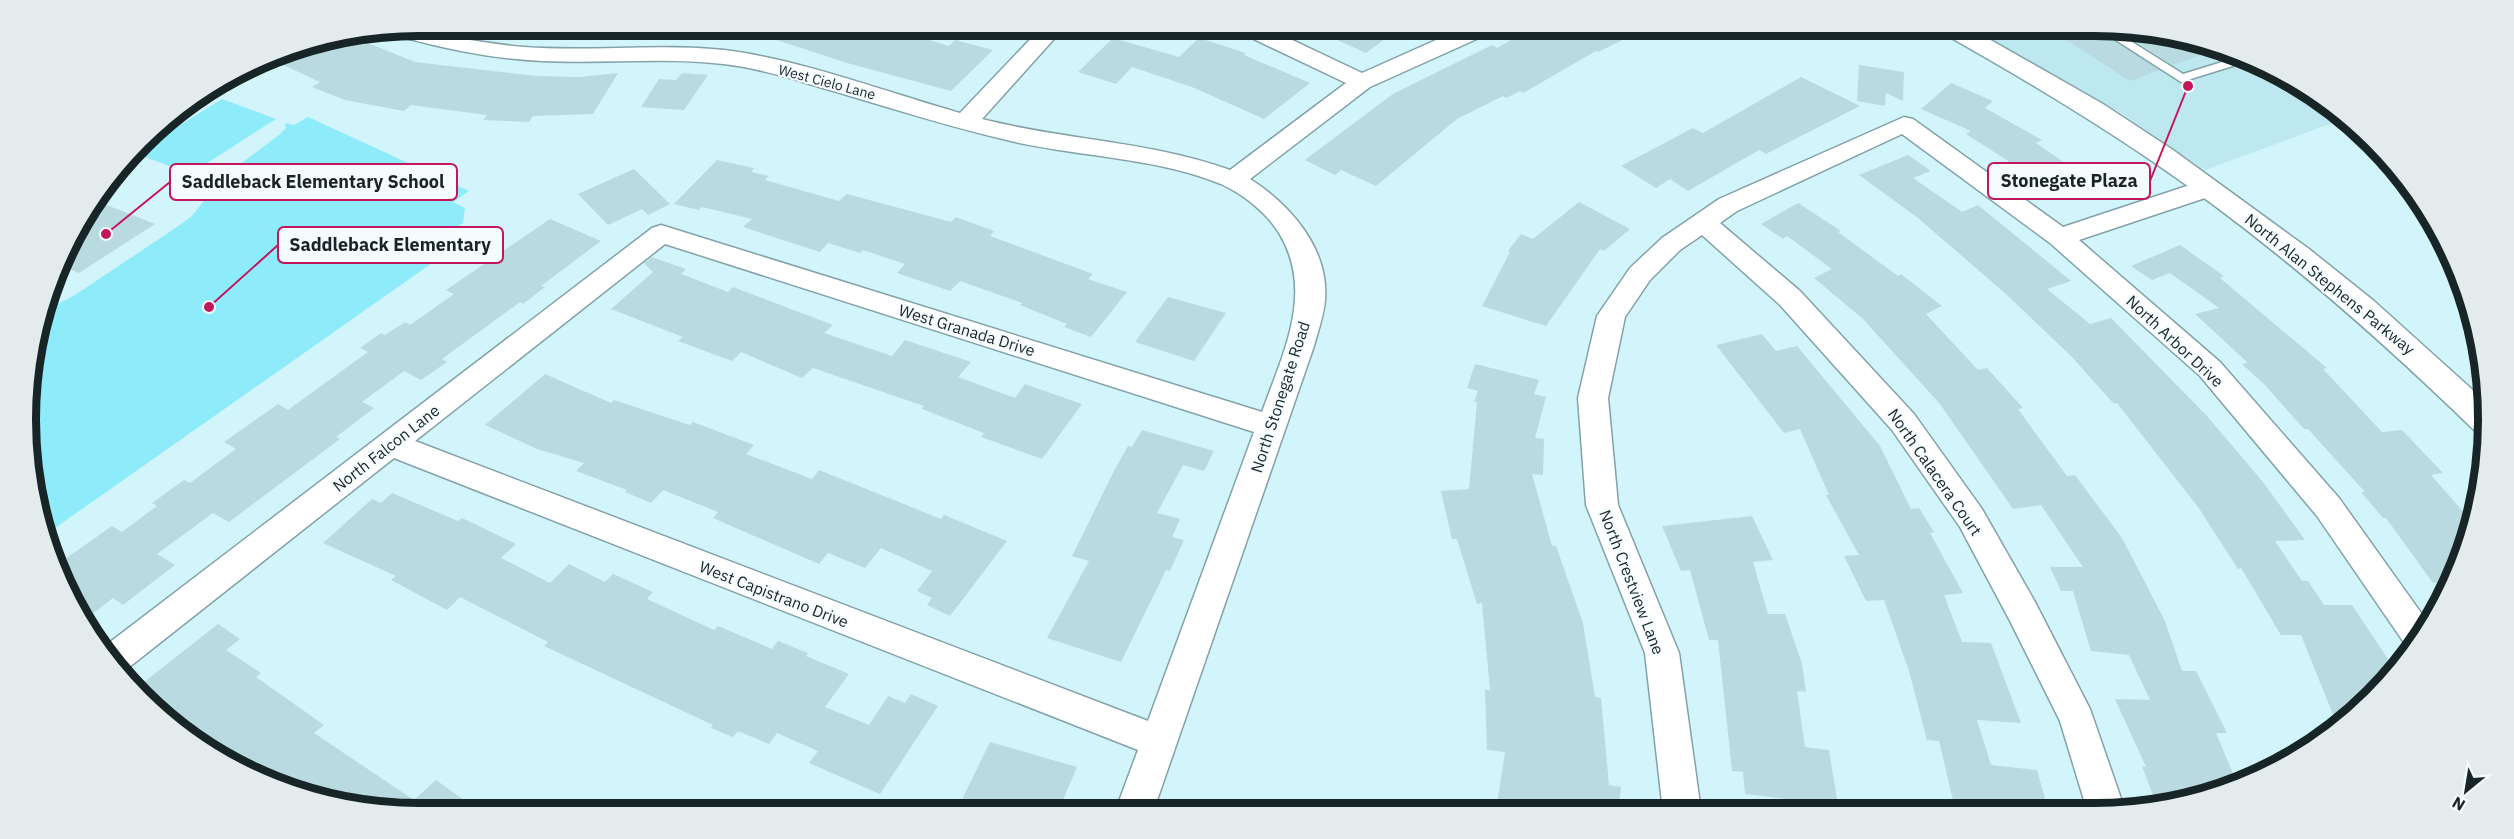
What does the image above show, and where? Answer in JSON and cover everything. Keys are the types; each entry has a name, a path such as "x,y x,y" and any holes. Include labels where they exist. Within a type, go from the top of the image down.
{"street":[{"name":"West Cielo Lane","path":"427,36 511,52 558,55 675,52 727,57 783,70 966,121 1057,143 1178,161 1198,166 1233,180"},
{"path":"966,121 1045,36"},
{"path":"1266,36 1362,82"},
{"path":"1233,180 1362,82 1464,36"},
{"name":"North Alan Stephens Parkway","path":"1966,36 2053,85 2133,134 2278,238 2426,362 2478,413"},
{"name":"North Crestview Lane","path":"1681,803 1662,653 1602,505 1593,398 1611,316 1640,274 1671,244 1702,221 1728,205 1904,124"},
{"name":"North Arbor Drive","path":"1904,124 2059,237 2210,369 2328,507 2415,631"},
{"name":"North Stonegate Road","path":"1137,803 1300,346 1311,300 1308,264 1290,228 1266,201 1233,180"},
{"path":"2059,237 2208,188"},
{"name":"North Calacera Court","path":"1702,221 1790,298 1895,413 1971,518 2023,612 2077,720 2104,803"},
{"name":"West Granada Drive","path":"661,234 1272,426"},
{"name":"North Falcon Lane","path":"118,657 661,234"},
{"name":"West Capistrano Drive","path":"390,444 1160,742"}],"lane":[{"path":"2117,37 2181,78 2234,62"}],"shaded area":[{"path":"1986,36 2120,37 2145,39 2194,49 2241,65 2286,87 2336,122 2205,170 2118,111"},
{"path":"222,99 276,119 190,174 141,155 159,138"},
{"path":"308,117 469,191 453,202 465,208 463,223 447,234 462,242 52,530 39,470 36,420 39,369 53,306 75,295 192,216 223,177 279,135 286,128 285,123 294,125"}],"building":[{"path":"764,36 916,36 949,46 955,40 993,50 951,91 847,63"},
{"path":"1328,36 1389,36 1366,53"},
{"path":"1518,36 1631,36 1596,51 1523,93 1520,91 1506,98 1503,96 1457,119 1376,186 1341,170 1335,175 1305,160 1393,94 1492,45 1497,48"},
{"path":"2060,36 2108,37 2159,70 2130,81"},
{"path":"1113,38 1179,57 1199,38 1246,53 1244,55 1310,83 1264,119 1192,87 1132,67 1116,84 1078,72"},
{"path":"2130,38 2169,43 2207,53 2173,65"},
{"path":"361,40 415,62 537,76 579,77 618,73 593,114 533,116 529,122 483,120 487,115 411,105 404,111 345,100 312,87 320,82 279,63 320,49"},
{"path":"1859,65 1904,72 1903,101 1886,93 1885,106 1857,101"},
{"path":"682,73 708,75 684,110 641,107 659,79 676,80"},
{"path":"1801,77 1860,106 1766,154 1759,150 1688,191 1670,179 1656,188 1621,166 1693,128 1703,133"},
{"path":"1951,83 1993,101 1985,108 2042,140 2036,143 2085,177 2042,193 2021,178 2030,175 1966,134 1971,131 1921,109"},
{"path":"1908,155 1931,171 1913,178 1962,212 1978,205 2071,281 2047,289 2090,324 2111,318 2207,416 2263,482 2305,540 2275,541 2302,581 2308,581 2324,605 2352,605 2391,663 2366,691 2335,718 2301,635 2281,635 2241,568 2238,569 2198,507 2117,403 2114,404 2071,356 2006,294 1918,218 1859,175"},
{"path":"717,160 754,168 751,172 769,176 765,180 839,201 847,194 951,222 956,217 994,231 990,236 1093,274 1088,279 1127,292 1091,337 1064,327 1067,324 1020,305 1022,303 960,281 950,291 897,273 905,264 863,250 860,253 828,243 820,252 743,227 752,219 702,207 699,210 674,204"},
{"path":"634,169 670,204 648,215 642,209 608,225 578,194"},
{"path":"1579,202 1630,229 1604,251 1600,249 1546,326 1482,306 1510,252 1508,251 1521,234 1533,239"},
{"path":"103,203 155,224 79,273 67,268 87,228"},
{"path":"1798,203 1841,231 1838,232 1898,276 1901,274 1942,306 1926,314 1978,370 1987,368 2023,408 2018,409 2067,476 2075,475 2122,538 2165,621 2182,671 2196,671 2227,733 2216,733 2234,777 2194,790 2154,798 2142,766 2146,767 2115,699 2150,700 2129,655 2091,651 2073,591 2061,591 2050,567 2083,567 2041,505 2013,509 1940,404 1863,319 1814,278 1832,269 1787,236 1783,239 1761,224"},
{"path":"550,219 601,241 541,286 545,287 523,304 520,302 442,359 447,362 421,380 404,371 362,402 374,408 336,437 340,439 229,522 213,513 157,554 175,565 123,605 113,598 91,615 89,613 63,561 112,526 122,532 157,506 152,503 184,480 190,483 236,449 224,442 278,404 288,410 368,352 360,348 381,333 385,335 405,322 410,325 454,294 446,290"},
{"path":"2180,245 2224,276 2220,278 2327,368 2323,369 2382,432 2402,430 2443,473 2431,475 2466,515 2458,543 2441,583 2433,583 2386,518 2383,518 2361,492 2365,492 2308,429 2304,429 2266,386 2242,364 2248,363 2195,314 2219,308 2170,273 2152,280 2131,266"},
{"path":"652,257 686,269 681,274 728,292 733,287 833,325 824,333 892,356 905,340 971,362 958,377 1015,398 1025,384 1082,404 1042,459 981,437 984,433 922,409 924,406 813,368 802,378 741,352 732,361 678,341 683,337 611,309 653,272 644,263"},
{"path":"1168,297 1226,313 1194,361 1135,342"},
{"path":"1762,334 1776,351 1797,346 1880,446 1911,509 1919,508 1934,532 1930,533 1963,593 1944,595 1962,642 1991,643 2021,723 1977,720 1991,765 2037,770 2046,803 1965,803 1953,800 1939,741 1927,740 1909,671 1884,600 1866,601 1844,556 1859,555 1826,495 1829,495 1800,429 1784,433 1716,345"},
{"path":"1475,364 1539,380 1534,394 1546,397 1535,438 1544,439 1543,475 1532,474 1552,546 1556,546 1583,623 1595,697 1601,698 1609,785 1621,787 1619,803 1497,803 1505,752 1487,750 1485,690 1490,690 1482,603 1477,604 1457,539 1452,539 1441,491 1469,489 1477,402 1474,402 1478,391 1467,388"},
{"path":"545,374 611,403 614,400 690,425 693,422 754,445 746,454 812,479 819,470 941,519 944,515 1007,541 950,616 927,605 932,598 917,591 932,571 881,548 865,568 828,553 819,564 713,518 718,512 663,490 651,503 625,492 627,490 576,471 584,463 537,449 485,425"},
{"path":"1142,430 1214,451 1204,471 1183,465 1157,513 1180,519 1172,537 1184,540 1170,571 1166,570 1121,662 1047,638 1089,561 1072,556 1114,471 1128,446 1132,447"},
{"path":"392,493 458,521 462,518 516,544 501,558 550,583 569,564 605,582 613,574 653,592 647,599 714,630 718,626 772,649 778,641 808,653 806,656 849,674 825,707 869,725 888,696 905,703 911,694 938,706 880,794 809,763 818,751 777,733 769,744 738,731 733,737 711,728 713,725 544,646 548,642 460,597 447,610 391,580 396,576 323,543 372,499 381,503"},
{"path":"1752,516 1773,560 1753,562 1768,614 1785,614 1802,664 1806,692 1797,691 1805,747 1829,750 1838,803 1745,794 1743,772 1732,771 1718,640 1709,640 1690,570 1681,571 1662,526"},
{"path":"218,624 240,639 226,650 261,673 256,677 324,725 314,733 414,800 436,780 468,803 369,800 296,783 228,752 206,738 186,724 142,684"},
{"path":"990,742 1077,767 1062,803 960,803"}],"place":[{"name":"Stonegate Plaza","path":"2188,86"},
{"name":"Saddleback Elementary School","path":"106,234"},
{"name":"Saddleback Elementary","path":"209,307"}]}
